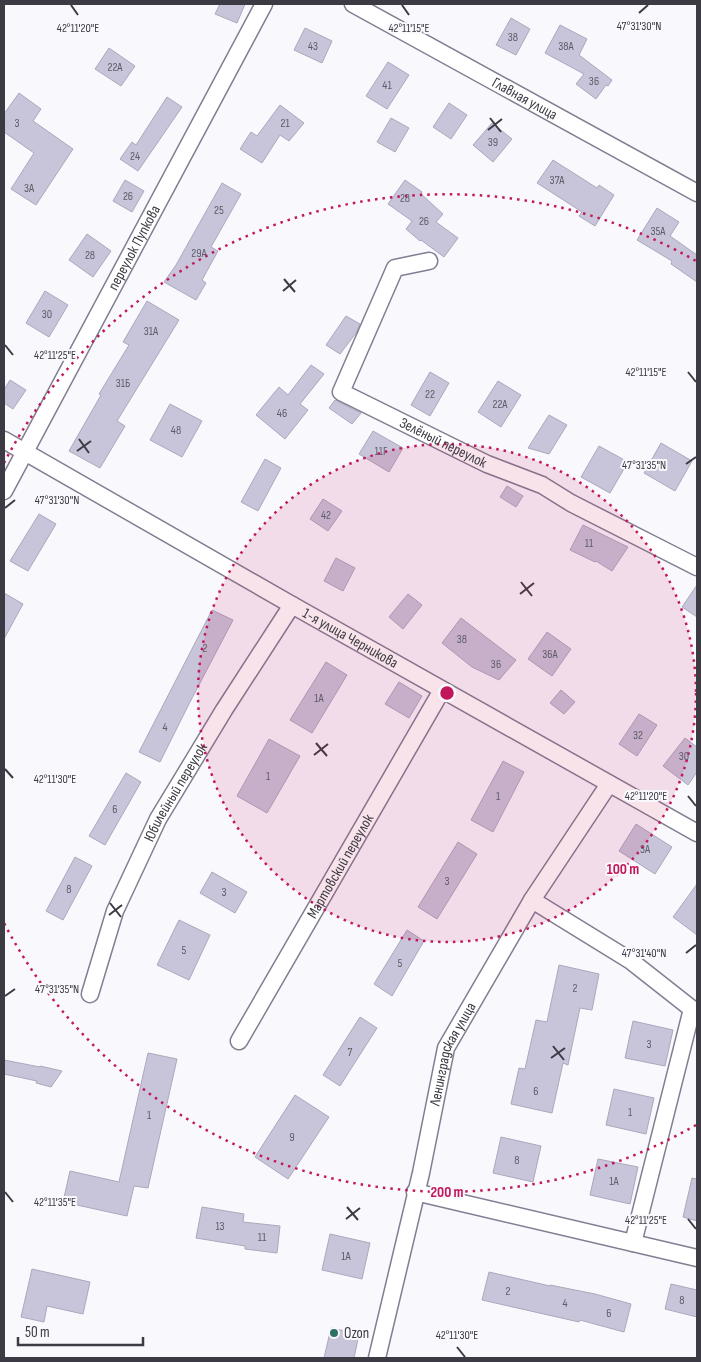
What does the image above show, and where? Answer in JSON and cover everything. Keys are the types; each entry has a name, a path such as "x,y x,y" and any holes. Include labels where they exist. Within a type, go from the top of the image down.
{"street":[{"name":"переулок Пупкова","path":"4,491 264,4"},
{"name":"Главная улица","path":"353,4 697,193"},
{"name":"Зелёный переулок","path":"429,261 395,268 341,392 487,464 542,485 571,503 697,567"},
{"name":"1-я улица Черникова","path":"4,440 697,833"},
{"name":"Юбилейный переулок","path":"90,994 115,911 158,819 224,710 292,605"},
{"name":"Мартовский переулок","path":"239,1041 442,690"},
{"name":"Ленинградская улица","path":"377,1358 416,1192 446,1048 532,900 609,784"},
{"path":"532,900 631,961 692,1009 633,1244"},
{"path":"416,1192 697,1258"}],"building":[{"path":"220,4 245,4 237,23 215,14"},
{"path":"511,18 530,29 516,55 496,45"},
{"path":"560,25 587,39 579,55 612,80 596,99 576,84 584,74 545,53"},
{"path":"305,28 332,41 322,63 294,50"},
{"path":"109,48 135,66 121,86 95,69"},
{"path":"388,62 409,75 387,109 366,96"},
{"path":"19,93 41,109 33,121 73,149 36,205 11,189 34,153 4,132 4,114"},
{"path":"167,97 182,107 138,171 120,159 132,142 136,145"},
{"path":"449,103 467,115 451,139 433,127"},
{"path":"280,105 304,123 289,141 280,135 262,163 240,149 251,132 257,136"},
{"path":"391,118 409,128 395,152 377,142"},
{"path":"492,123 512,139 493,162 473,145"},
{"path":"553,160 597,188 599,185 614,195 595,226 579,216 582,212 537,183"},
{"path":"125,180 144,191 132,212 113,201"},
{"path":"405,180 422,192 421,194 443,214 436,222 458,238 444,257 406,229 412,221 388,204"},
{"path":"222,183 241,194 211,247 218,251 202,280 206,283 196,300 164,282 176,265"},
{"path":"657,208 679,222 670,236 697,255 697,282 671,264 672,261 637,240"},
{"path":"87,234 111,251 93,277 69,260"},
{"path":"45,291 68,305 49,337 26,323"},
{"path":"147,301 179,320 117,421 125,426 100,468 69,451 101,395 99,394 129,345 123,342"},
{"path":"346,316 360,324 356,333 340,354 326,345"},
{"path":"311,365 324,374 300,404 308,410 285,439 256,415 279,387 288,395"},
{"path":"430,372 449,383 430,416 411,405"},
{"path":"10,380 26,390 13,409 4,403 4,390"},
{"path":"498,381 521,395 501,427 478,412"},
{"path":"335,400 361,413 352,424 329,408"},
{"path":"170,404 202,421 182,457 150,440"},
{"path":"549,415 567,425 549,454 528,448"},
{"path":"373,431 403,448 389,472 359,454"},
{"path":"661,443 692,461 675,491 644,473"},
{"path":"599,446 628,462 610,493 581,477"},
{"path":"265,459 281,468 258,511 241,502"},
{"path":"507,486 523,496 516,507 500,497"},
{"path":"323,499 342,511 328,531 310,519"},
{"path":"39,514 56,524 28,571 10,561"},
{"path":"583,525 628,547 612,571 596,561 570,550"},
{"path":"336,558 355,568 343,591 324,581"},
{"path":"697,585 697,617 682,607"},
{"path":"4,593 23,604 4,639"},
{"path":"408,594 422,605 403,629 389,617"},
{"path":"212,610 233,620 160,762 139,752"},
{"path":"461,618 516,660 499,680 472,667 442,643"},
{"path":"547,632 571,649 552,676 528,659"},
{"path":"326,662 347,675 312,733 290,720"},
{"path":"399,682 422,696 409,718 385,704"},
{"path":"561,690 575,702 564,714 550,703"},
{"path":"639,714 657,725 637,756 619,744"},
{"path":"685,738 697,747 697,772 688,785 663,766"},
{"path":"269,739 300,756 267,813 237,796"},
{"path":"503,761 524,772 493,832 471,820"},
{"path":"126,773 141,782 105,845 89,836"},
{"path":"636,824 672,847 655,874 619,851"},
{"path":"458,842 477,854 437,919 418,907"},
{"path":"75,857 92,866 63,920 46,911"},
{"path":"212,872 247,892 235,913 200,893"},
{"path":"697,884 697,935 673,917"},
{"path":"179,920 210,935 189,980 157,965"},
{"path":"407,930 424,941 392,996 374,984"},
{"path":"559,965 599,974 592,1010 580,1008 568,1065 563,1063 552,1113 511,1104 519,1068 525,1069 536,1020 547,1022"},
{"path":"360,1017 377,1028 340,1086 323,1075"},
{"path":"633,1021 673,1030 665,1066 625,1058"},
{"path":"148,1053 177,1059 148,1188 134,1186 127,1216 63,1202 70,1171 119,1182"},
{"path":"4,1060 62,1071 51,1087 36,1083 37,1081 4,1074"},
{"path":"614,1089 654,1098 646,1134 606,1125"},
{"path":"295,1095 329,1117 288,1179 255,1157"},
{"path":"501,1137 541,1146 533,1182 493,1173"},
{"path":"598,1159 638,1167 630,1204 590,1195"},
{"path":"692,1178 697,1179 697,1221 683,1217"},
{"path":"202,1207 244,1214 243,1222 280,1226 277,1253 245,1249 245,1246 196,1238"},
{"path":"330,1234 370,1243 362,1279 322,1270"},
{"path":"32,1269 90,1282 83,1314 47,1306 44,1322 21,1317"},
{"path":"489,1272 595,1294 631,1304 624,1332 580,1320 579,1322 482,1300"},
{"path":"671,1284 697,1290 697,1317 665,1309"},
{"path":"331,1328 359,1334 354,1358 324,1358"}],"place":[{"name":"Ozon","path":"334,1333"}]}
